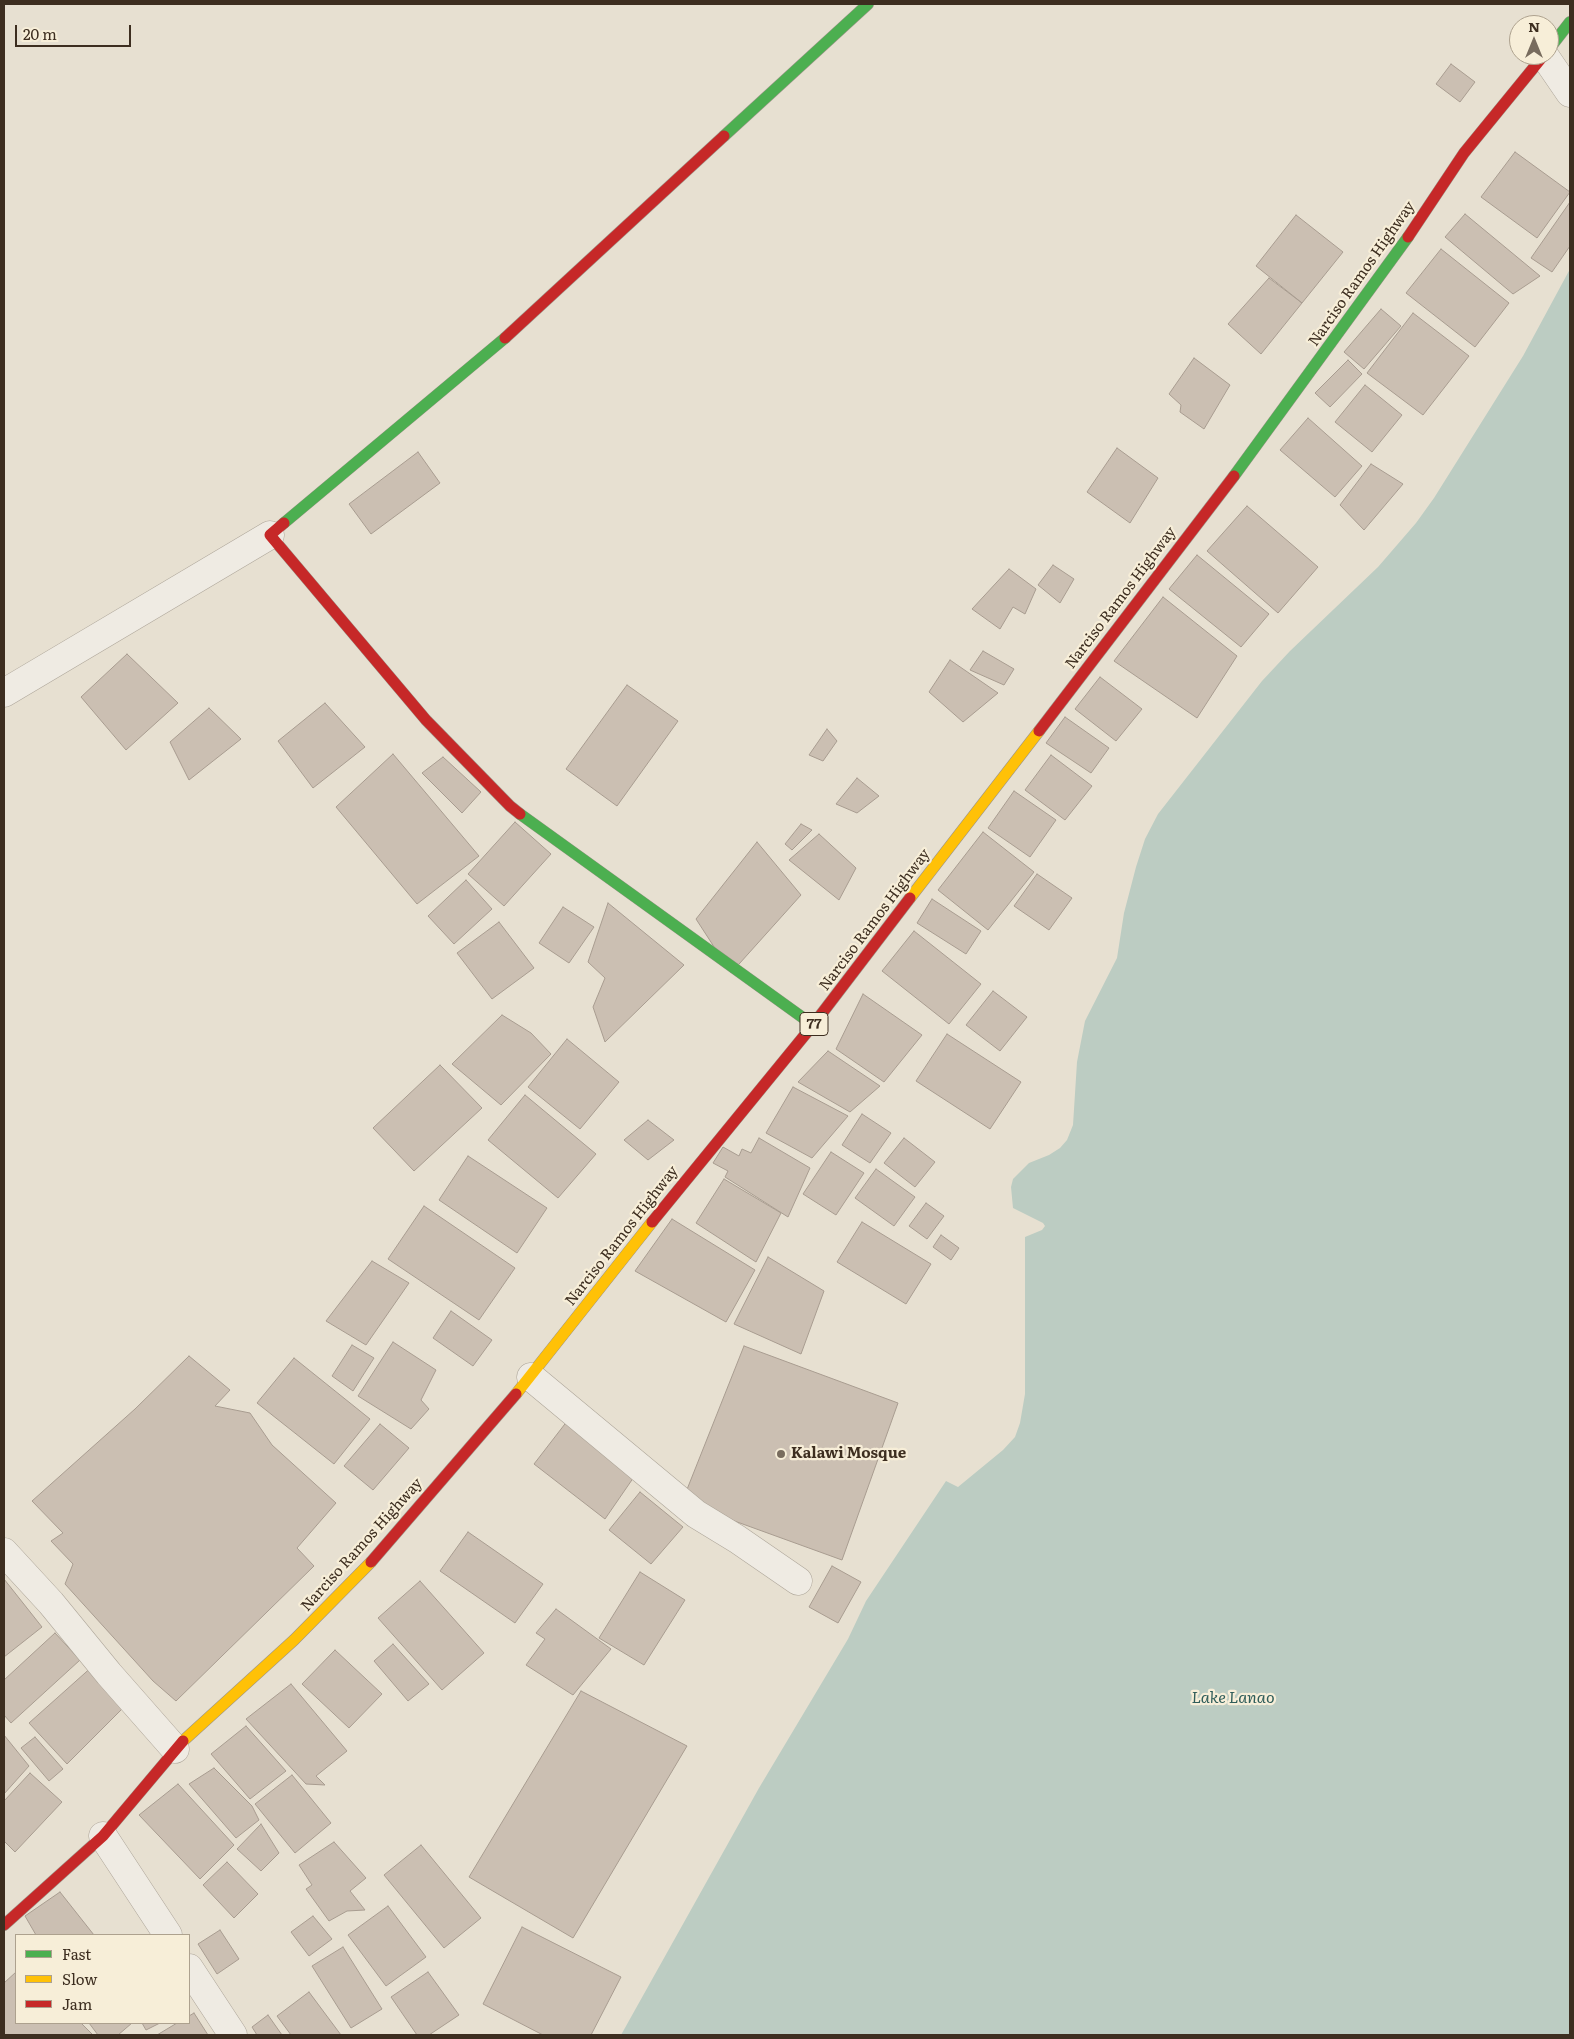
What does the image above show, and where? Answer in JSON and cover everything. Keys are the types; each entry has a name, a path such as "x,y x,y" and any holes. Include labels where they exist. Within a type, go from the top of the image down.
{"main road":[{"path":"813,1025 510,806 426,720 270,535 494,348 868,4"},
{"path":"1559,36 1570,22"},
{"name":"Narciso Ramos Highway","path":"4,1925 103,1836 175,1749 294,1640 369,1564 531,1377 684,1181 813,1025 1212,506 1391,263 1464,153 1536,65"}],"street":[{"path":"1551,65 1570,93"},
{"path":"4,693 270,535"},
{"path":"531,1377 696,1514 737,1539 798,1581"},
{"path":"4,1552 51,1603 108,1674 175,1749"},
{"path":"103,1836 167,1934"},
{"path":"190,1970 233,2035"}],"water":[{"name":"Lake Lanao","path":"1570,269 1570,2035 621,2035 759,1788 848,1639 866,1601 946,1481 958,1487 1003,1450 1015,1437 1020,1423 1025,1394 1025,1237 1042,1230 1045,1226 1043,1223 1013,1208 1011,1187 1013,1179 1029,1163 1049,1155 1060,1148 1067,1140 1073,1125 1077,1062 1085,1021 1117,958 1124,913 1136,867 1145,839 1158,814 1262,681 1290,651 1378,567 1416,523 1434,498 1523,356"}],"building":[{"path":"1451,64 1475,82 1460,102 1436,84"},
{"path":"1515,152 1570,192 1537,238 1481,197"},
{"path":"1570,202 1570,246 1552,272 1531,258"},
{"path":"1465,214 1540,276 1513,294 1445,237"},
{"path":"1296,215 1343,252 1302,303 1256,266"},
{"path":"1441,249 1509,303 1475,347 1406,293"},
{"path":"1269,278 1302,303 1261,354 1228,324"},
{"path":"1381,309 1401,326 1364,369 1344,352"},
{"path":"1413,313 1469,356 1423,415 1367,373"},
{"path":"1194,358 1230,385 1204,429 1180,412 1181,405 1169,394"},
{"path":"1348,360 1362,374 1330,407 1315,393"},
{"path":"1365,385 1402,415 1372,452 1335,422"},
{"path":"1308,418 1362,466 1335,497 1280,450"},
{"path":"1117,448 1158,478 1130,523 1087,492"},
{"path":"418,452 440,483 371,534 349,504"},
{"path":"1371,464 1403,484 1364,530 1340,505"},
{"path":"1247,506 1318,567 1278,613 1207,551"},
{"path":"1197,555 1269,614 1241,647 1169,589"},
{"path":"1053,565 1074,579 1060,603 1038,585"},
{"path":"1009,569 1036,589 1025,614 1013,607 1000,629 972,609"},
{"path":"1163,597 1237,656 1197,718 1114,661"},
{"path":"983,651 1014,669 1004,685 970,670"},
{"path":"127,654 178,703 126,750 81,697"},
{"path":"950,660 998,693 963,722 929,692"},
{"path":"1100,677 1142,709 1116,741 1075,709"},
{"path":"627,685 678,721 617,806 566,769"},
{"path":"325,703 365,747 313,788 278,741"},
{"path":"209,708 241,739 189,780 170,742"},
{"path":"1065,717 1109,748 1091,773 1046,743"},
{"path":"827,729 837,741 823,761 809,755"},
{"path":"393,754 479,856 417,904 336,807"},
{"path":"1051,755 1092,786 1065,820 1025,790"},
{"path":"443,757 481,792 462,813 422,773"},
{"path":"857,778 879,796 857,813 836,804"},
{"path":"1014,791 1056,820 1030,857 988,828"},
{"path":"515,822 551,854 504,906 468,874"},
{"path":"801,824 812,830 792,850 785,844"},
{"path":"983,832 1034,872 988,930 938,890"},
{"path":"819,834 856,868 839,900 789,860"},
{"path":"757,842 801,895 731,973 696,919"},
{"path":"1037,874 1072,898 1049,930 1014,906"},
{"path":"466,880 492,909 454,944 428,916"},
{"path":"932,899 981,931 966,954 917,923"},
{"path":"608,903 684,965 605,1042 593,1007 605,978 588,962"},
{"path":"563,907 594,927 569,963 539,943"},
{"path":"499,922 534,968 492,999 457,953"},
{"path":"914,931 981,984 949,1024 882,971"},
{"path":"993,991 1027,1017 1000,1051 966,1025"},
{"path":"863,994 922,1035 884,1082 836,1049"},
{"path":"502,1015 531,1033 551,1054 501,1105 452,1064"},
{"path":"947,1034 1021,1082 990,1129 916,1081"},
{"path":"567,1039 619,1082 580,1129 528,1087"},
{"path":"828,1051 880,1086 850,1112 798,1082"},
{"path":"440,1065 482,1108 414,1171 373,1128"},
{"path":"793,1087 848,1116 812,1158 766,1133"},
{"path":"525,1095 596,1154 558,1198 488,1140"},
{"path":"862,1114 891,1133 870,1163 842,1145"},
{"path":"648,1120 674,1140 648,1160 624,1140"},
{"path":"759,1138 810,1168 788,1217 725,1177 728,1171 713,1163 723,1147 739,1156 742,1149 751,1153"},
{"path":"904,1138 935,1162 915,1187 884,1163"},
{"path":"831,1152 864,1173 836,1215 803,1194"},
{"path":"468,1156 547,1208 517,1253 439,1200"},
{"path":"876,1169 915,1197 894,1226 855,1198"},
{"path":"724,1179 781,1213 756,1262 696,1223"},
{"path":"926,1203 944,1216 927,1239 909,1226"},
{"path":"424,1206 515,1268 479,1320 388,1259"},
{"path":"672,1219 755,1270 726,1322 635,1271"},
{"path":"862,1222 931,1264 906,1304 837,1262"},
{"path":"941,1235 959,1248 951,1260 933,1247"},
{"path":"768,1257 824,1291 801,1354 734,1324"},
{"path":"372,1261 409,1283 366,1345 326,1321"},
{"path":"451,1311 492,1340 473,1366 433,1338"},
{"path":"393,1342 436,1370 421,1400 429,1409 411,1429 358,1396"},
{"path":"352,1345 374,1358 353,1391 332,1376"},
{"path":"744,1346 898,1403 842,1560 682,1502"},
{"path":"189,1356 230,1390 215,1406 250,1413 272,1445 336,1503 297,1548 314,1566 176,1701 153,1681 65,1584 73,1564 51,1541 63,1533 32,1501 135,1409"},
{"path":"294,1358 370,1419 334,1464 257,1403"},
{"path":"568,1420 636,1474 605,1519 534,1464"},
{"path":"380,1424 409,1448 373,1490 344,1466"},
{"path":"640,1492 683,1527 651,1564 609,1530"},
{"path":"468,1532 543,1584 515,1623 440,1571"},
{"path":"832,1566 861,1582 838,1623 809,1607"},
{"path":"640,1572 685,1600 644,1665 599,1638"},
{"path":"4,1579 42,1627 4,1657"},
{"path":"420,1581 484,1653 442,1690 378,1618"},
{"path":"556,1609 611,1649 573,1695 526,1665 545,1639 536,1633"},
{"path":"55,1633 80,1660 11,1723 4,1715 4,1680"},
{"path":"393,1644 429,1684 408,1701 374,1661"},
{"path":"335,1650 382,1694 349,1728 302,1684"},
{"path":"94,1665 126,1705 67,1764 29,1723"},
{"path":"291,1684 347,1751 316,1776 325,1785 306,1784 246,1719"},
{"path":"581,1691 687,1746 573,1938 469,1877"},
{"path":"246,1726 286,1771 250,1799 211,1754"},
{"path":"4,1735 29,1766 4,1794"},
{"path":"35,1737 63,1769 49,1781 21,1748"},
{"path":"214,1768 252,1806 259,1820 236,1838 189,1784"},
{"path":"30,1773 62,1802 15,1852 4,1841 4,1801"},
{"path":"292,1775 331,1823 295,1853 255,1804"},
{"path":"178,1784 234,1845 200,1879 139,1815"},
{"path":"261,1824 279,1853 261,1871 237,1849"},
{"path":"334,1842 366,1878 350,1891 365,1910 347,1911 329,1921 306,1889 312,1885 299,1865"},
{"path":"421,1845 481,1918 444,1948 384,1875"},
{"path":"227,1862 258,1894 234,1918 203,1885"},
{"path":"60,1892 93,1934 35,1934 25,1916"},
{"path":"388,1906 426,1957 386,1986 348,1935"},
{"path":"313,1916 332,1939 309,1956 291,1932"},
{"path":"522,1927 621,1977 591,2035 543,2035 483,2004"},
{"path":"220,1930 239,1959 217,1974 198,1944"},
{"path":"343,1947 382,2009 351,2028 312,1966"},
{"path":"428,1972 459,2015 429,2035 417,2035 391,1997"},
{"path":"15,1973 15,2024 82,2024 93,2035 4,2035 4,1983"},
{"path":"309,1992 341,2035 291,2035 277,2016"},
{"path":"194,2013 208,2035 157,2035 175,2024 190,2024 190,2015"},
{"path":"268,2015 282,2035 257,2035 252,2027"},
{"path":"90,2024 131,2024 118,2035 98,2035"},
{"path":"143,2024 158,2024 146,2030"}],"traffic: fast":[{"path":"724,136 868,4"},
{"path":"1559,36 1570,22"},
{"path":"1234,476 1408,237"},
{"path":"284,523 505,338"},
{"path":"520,814 813,1025"}],"traffic: slow":[{"path":"910,898 1039,731"},
{"path":"516,1394 652,1222"},
{"path":"183,1741 294,1640 371,1562"}],"traffic: jam":[{"path":"1408,237 1464,153 1536,65"},
{"path":"505,338 724,136"},
{"path":"1039,731 1234,476"},
{"path":"284,523 270,535 426,720 520,814"},
{"path":"652,1222 813,1025 910,898"},
{"path":"371,1562 516,1394"},
{"path":"4,1925 103,1836 183,1741"}],"place":[{"name":"Kalawi Mosque","path":"781,1454"}]}
